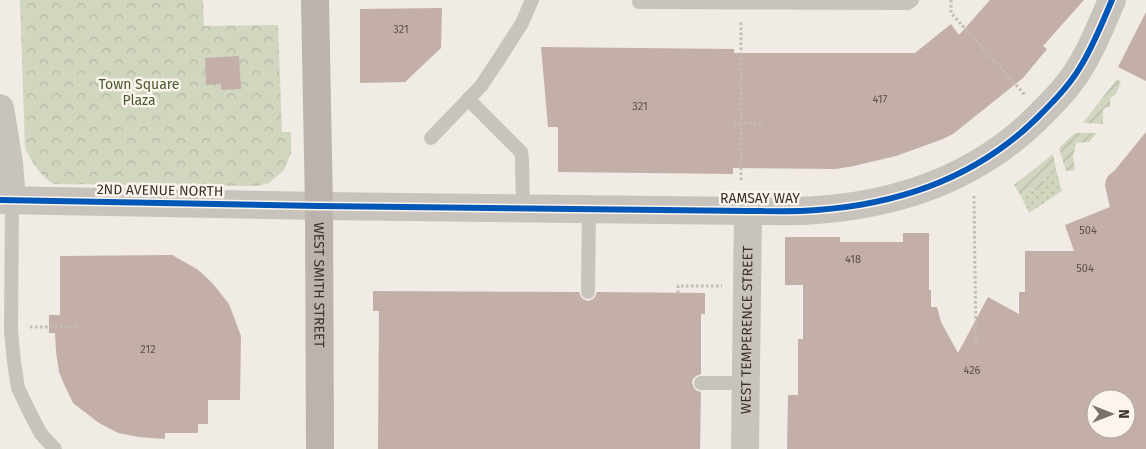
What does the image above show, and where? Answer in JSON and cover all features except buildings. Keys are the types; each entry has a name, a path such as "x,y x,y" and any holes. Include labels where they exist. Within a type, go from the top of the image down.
{"main road":[{"name":"WEST SMITH STREET","path":"315,0 319,206 320,449"}],"street":[{"name":"RAMSAY WAY","path":"319,206 748,211 817,210 857,205 915,192 945,181 972,167 1005,146 1030,124 1057,97 1079,70 1095,40 1112,0"},
{"path":"0,108 9,163 6,200"},
{"name":"2ND AVENUE NORTH","path":"6,200 319,206"},
{"name":"WEST TEMPERENCE STREET","path":"745,449 748,211"}],"lane":[{"path":"431,138 481,86 522,23 532,0"},
{"path":"640,0 640,2 899,4 908,4 912,0"},
{"path":"468,99 521,152 522,208"},
{"path":"6,200 11,327 18,388 41,434 55,449"},
{"path":"588,292 590,209"},
{"path":"701,382 746,383"}],"path":[{"path":"951,0 951,13 1031,101"},
{"path":"741,17 741,180"},
{"path":"734,123 764,123"},
{"path":"974,196 976,346"},
{"path":"678,293 678,286 725,286"},
{"path":"11,327 81,327"}],"green space":[{"name":"Town Square Plaza","path":"20,0 203,0 204,26 278,25 282,132 291,132 291,153 284,170 269,183 258,186 53,184 37,168 25,148"},
{"path":"1117,79 1121,82 1116,94 1110,98 1110,107 1106,107 1103,110 1103,124 1083,123"},
{"path":"1075,133 1097,133 1089,142 1076,143 1073,157 1075,170 1066,171 1059,148"},
{"path":"1053,154 1056,170 1043,180 1043,186 1040,191 1030,189 1021,196 1014,185"},
{"path":"1056,170 1062,191 1029,213 1021,196 1030,189 1035,191 1043,180"}],"cycle path":[{"path":"0,200 319,206 782,211 848,207 907,194 936,184 963,171 1014,139 1048,107 1075,76 1093,44 1112,0"}]}
